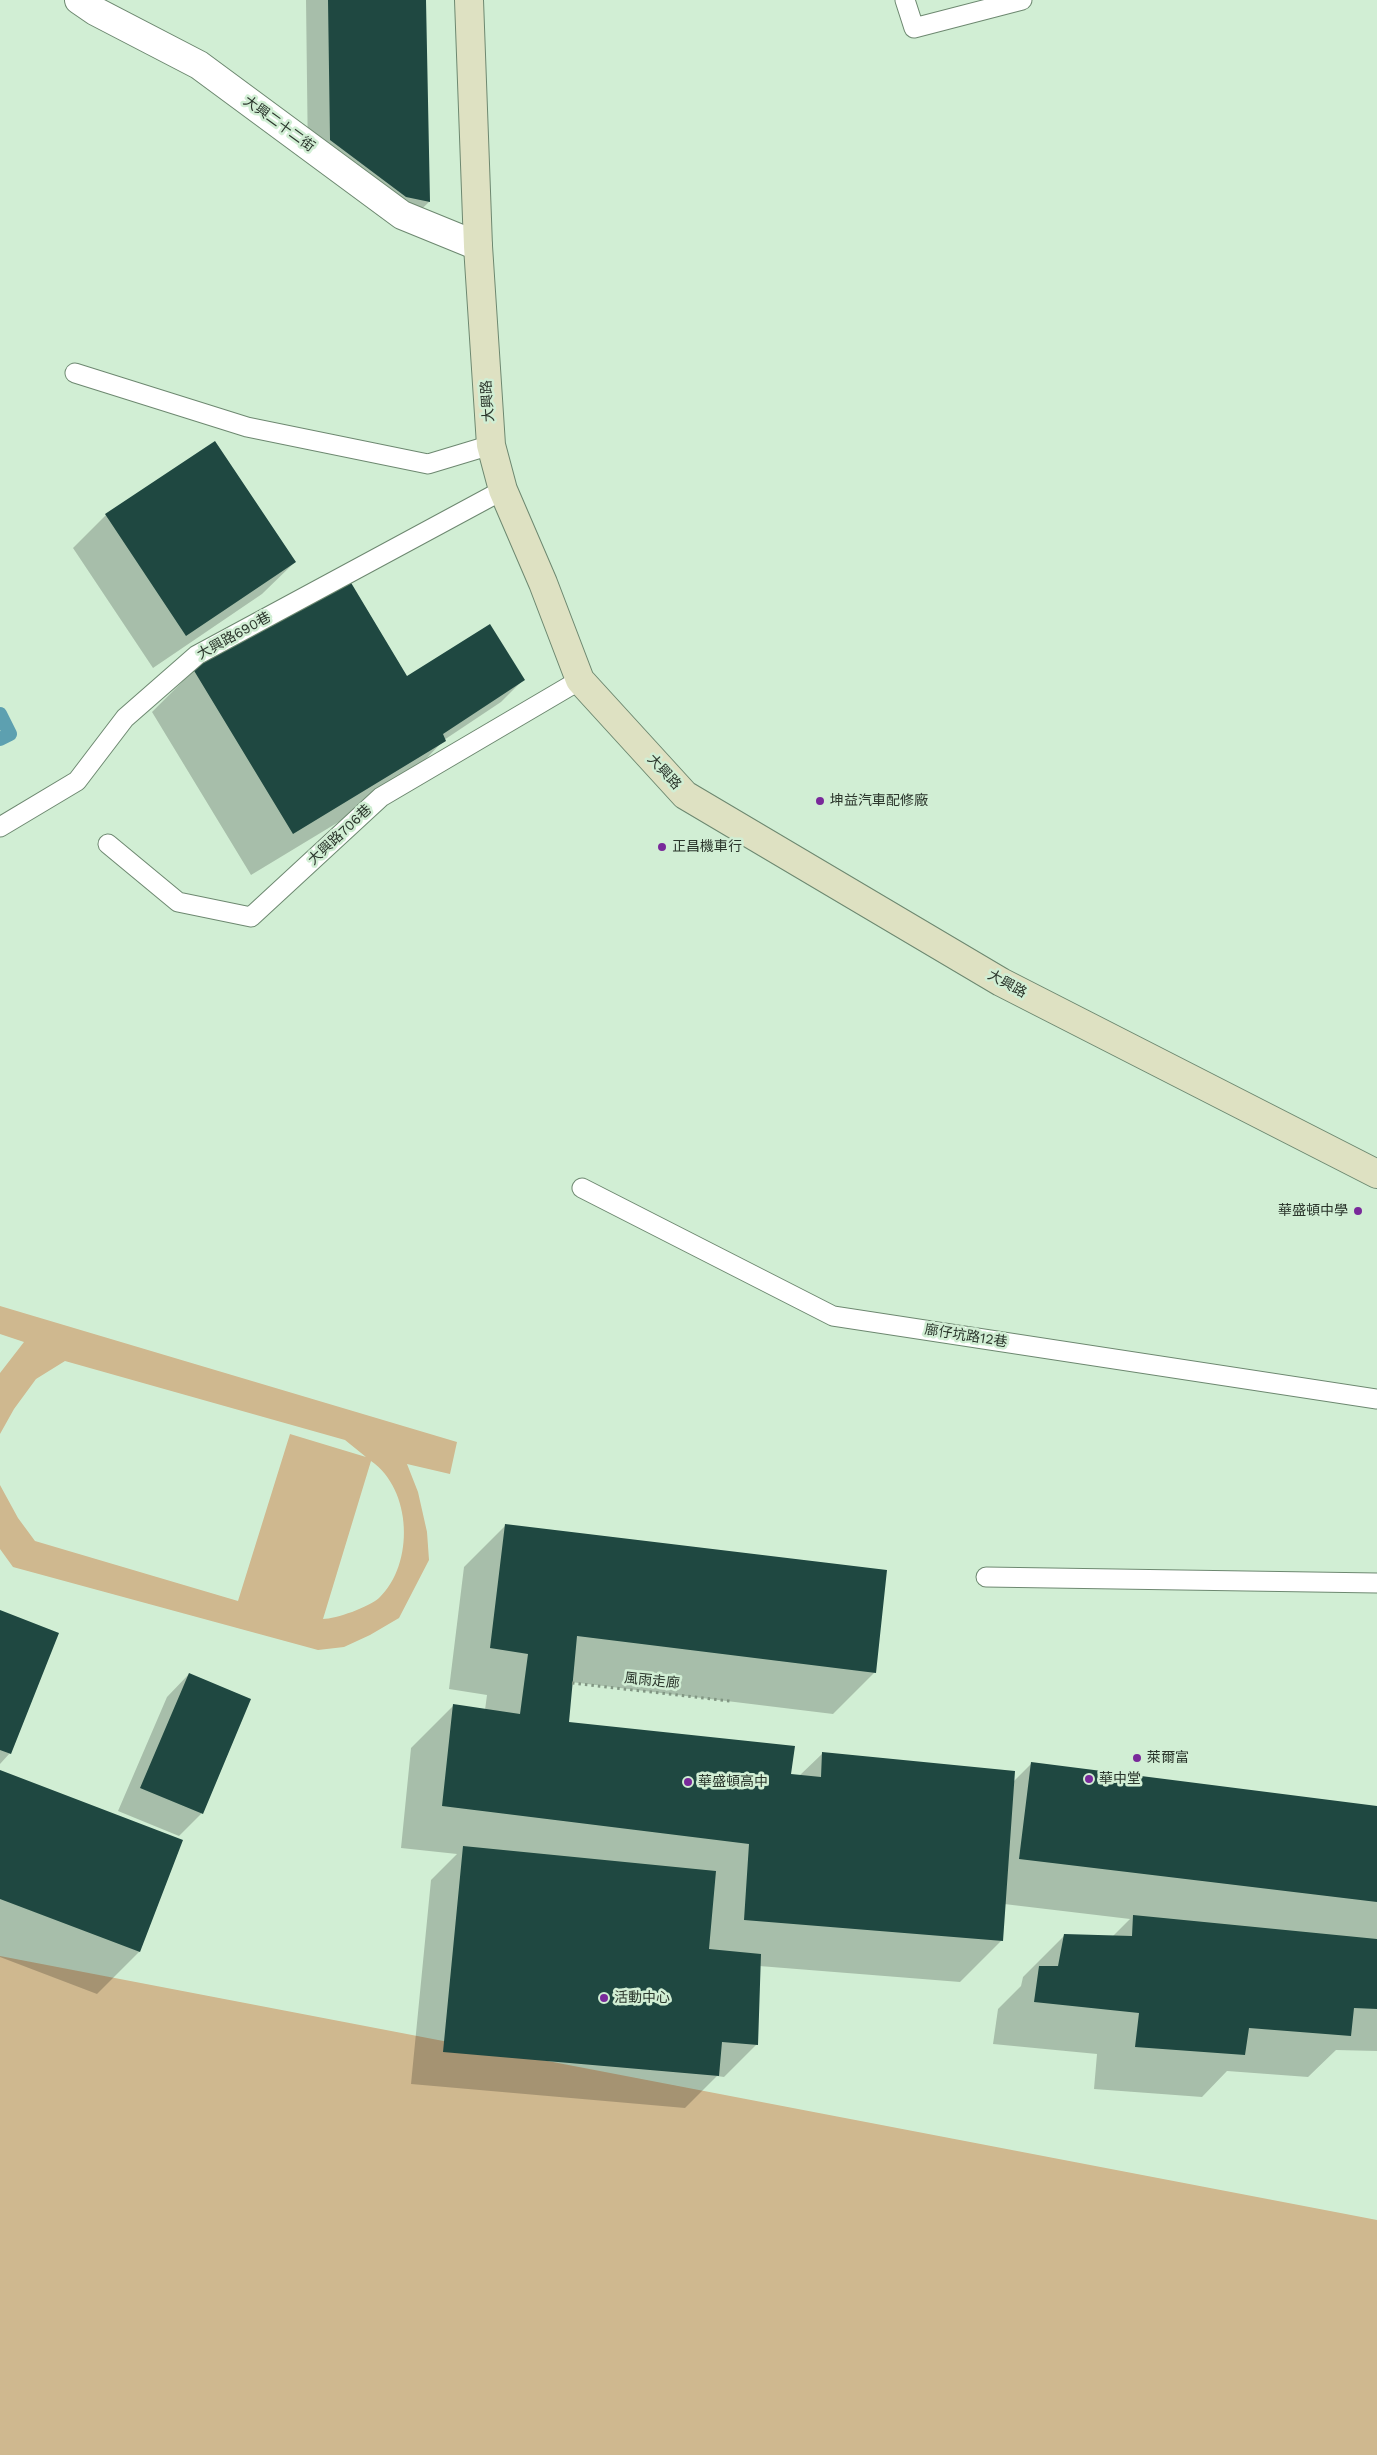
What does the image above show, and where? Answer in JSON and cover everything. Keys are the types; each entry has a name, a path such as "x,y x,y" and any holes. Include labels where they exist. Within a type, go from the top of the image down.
{"main road":[{"name":"大興路","path":"469,0 478,246 491,445 503,490 543,583 580,680 685,795 1001,982 1377,1174"}],"street":[{"name":"大興二十二街","path":"79,0 95,11 199,65 402,215 478,246"}],"lane":[{"path":"905,0 914,28 1022,0"},
{"path":"75,373 246,427 428,464 491,445"},
{"name":"大興路690巷","path":"0,827 77,781 125,718 198,655 503,490"},
{"name":"大興路706巷","path":"108,844 178,902 251,917 381,797 580,680"},
{"name":"廍仔坑路12巷","path":"582,1188 833,1316 1377,1399"},
{"path":"986,1577 1377,1583"}],"path":[{"name":"風雨走廊","path":"572,1683 730,1701"}],"shaded area":[{"path":"0,1306 457,1442 450,1474 407,1464 418,1492 427,1532 429,1560 399,1618 370,1635 344,1647 318,1650 13,1567 0,1549 0,1485 18,1518 35,1541 238,1601 290,1434 366,1457 345,1440 65,1361 36,1379 14,1409 0,1434 0,1373 24,1342 0,1334","holes":["371,1461 385,1474 395,1489 404,1527 403,1547 399,1566 391,1584 379,1598 360,1609 344,1615 323,1619"]},
{"path":"0,1956 1377,2220 1377,2455 0,2455"}],"building":[{"path":"328,0 426,0 430,202 406,197 330,140"},
{"path":"215,441 296,562 186,636 105,514"},
{"path":"347,576 407,676 490,624 525,680 443,734 446,741 293,834 193,669"},
{"path":"505,1524 887,1570 876,1673 577,1636 569,1722 795,1746 791,1774 821,1777 822,1752 1015,1771 1003,1941 744,1920 749,1844 442,1806 453,1704 520,1714 528,1654 490,1648"},
{"path":"0,1610 59,1633 11,1754 0,1750"},
{"path":"189,1673 251,1699 203,1814 140,1788"},
{"path":"1031,1762 1377,1806 1377,1902 1019,1859"},
{"path":"0,1770 183,1840 140,1952 0,1899"},
{"name":"活動中心","path":"463,1846 716,1871 709,1949 761,1954 758,2045 722,2042 719,2076 443,2052"},
{"path":"1133,1915 1377,1939 1377,2009 1354,2008 1351,2036 1249,2028 1245,2055 1135,2047 1139,2013 1034,2002 1039,1966 1058,1966 1064,1934 1132,1936"}],"waterway":[{"path":"0,714 10,734 0,739"}],"place":[{"name":"坤益汽車配修廠","path":"820,801"},
{"name":"正昌機車行","path":"662,847"},
{"name":"華盛頓中學","path":"1358,1211"},
{"name":"萊爾富","path":"1137,1758"},
{"name":"華中堂","path":"1089,1779"},
{"name":"華盛頓高中","path":"688,1782"},
{"name":"活動中心","path":"604,1998"}]}
